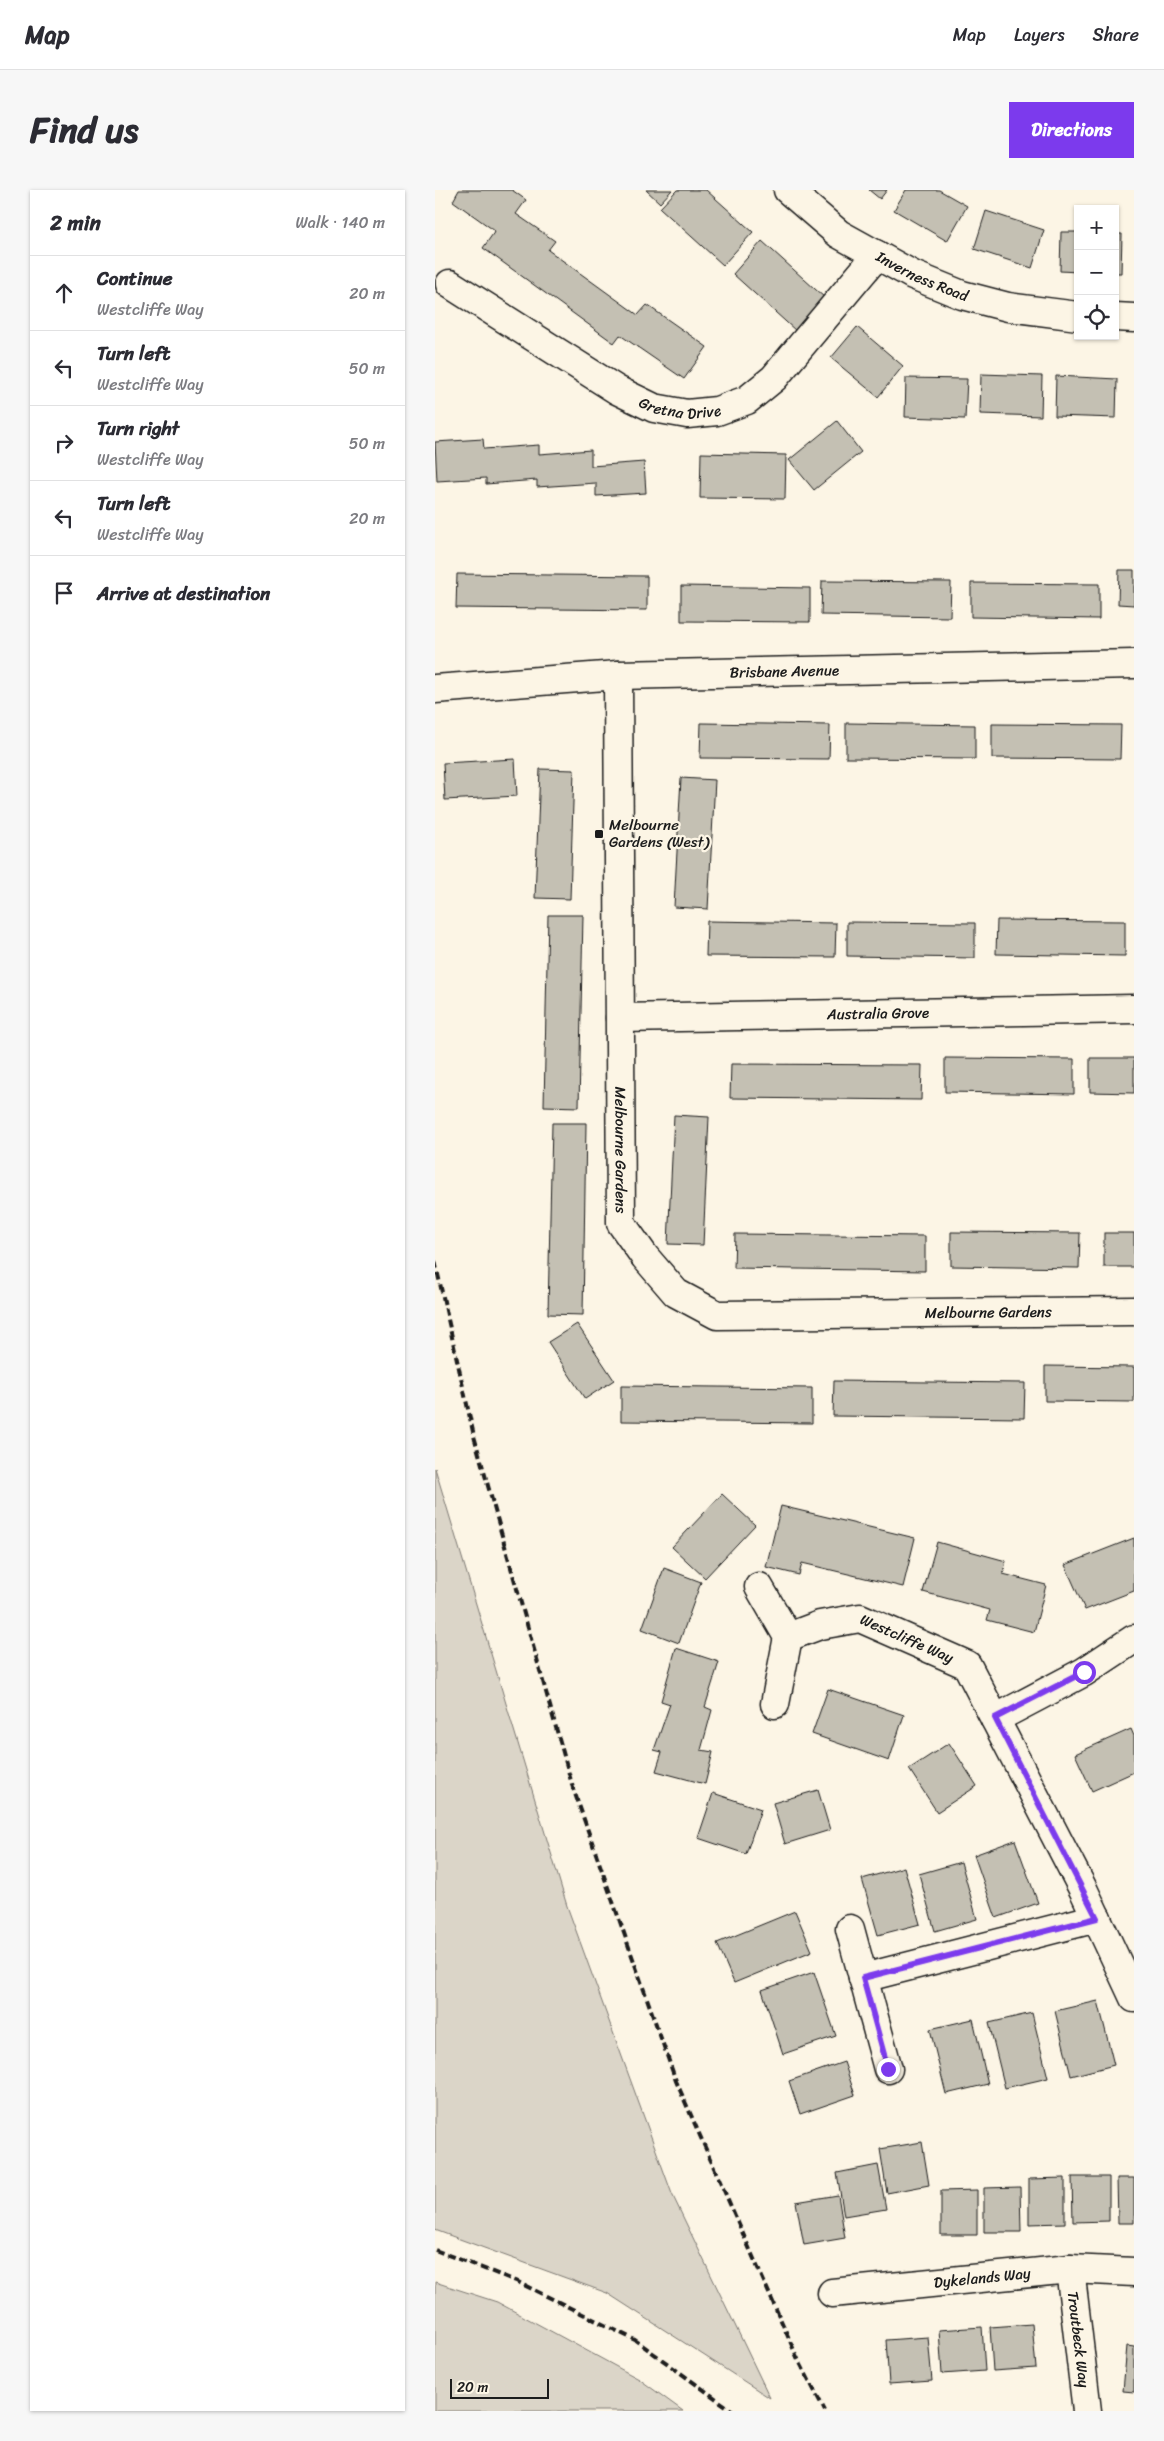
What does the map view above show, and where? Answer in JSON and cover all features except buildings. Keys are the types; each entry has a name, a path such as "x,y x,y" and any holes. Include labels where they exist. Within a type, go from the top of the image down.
{"street":[{"name":"Inverness Road","path":"788,190 839,234 913,275 962,295 1008,307 1074,315"},
{"name":"Gretna Drive","path":"450,284 617,390 654,408 687,414 717,411 747,400 774,378 877,255"},
{"path":"1119,317 1134,318"},
{"name":"Brisbane Avenue","path":"435,689 618,675 1134,664"},
{"name":"Melbourne Gardens","path":"618,675 621,1223 645,1257 676,1293 717,1315 1134,1311"},
{"name":"Australia Grove","path":"620,1018 1134,1009"},
{"path":"759,1587 788,1637 775,1704"},
{"name":"Westcliffe Way","path":"788,1637 820,1625 859,1618 967,1665 1131,1982"},
{"path":"995,1718 1084,1672 1134,1639"},
{"path":"863,1978 1097,1918"},
{"path":"851,1929 888,2069"},
{"name":"Dykelands Way","path":"832,2293 1071,2269 1134,2272"},
{"name":"Troutbeck Way","path":"1071,2269 1087,2411"}],"shaded area":[{"path":"435,1468 567,1906 672,2194 770,2398 607,2293 435,2230"},
{"path":"435,2282 497,2302 639,2379 683,2411 435,2411"}],"railway":[{"path":"435,1261 474,1436 573,1788 676,2081 797,2357 825,2411"},
{"path":"435,2250 516,2281 635,2340 733,2411"}],"place":[{"name":"Melbourne Gardens (West)","path":"599,834"}],"route":[{"path":"888,2069 863,1978 1097,1918 995,1718 1084,1672"}]}
